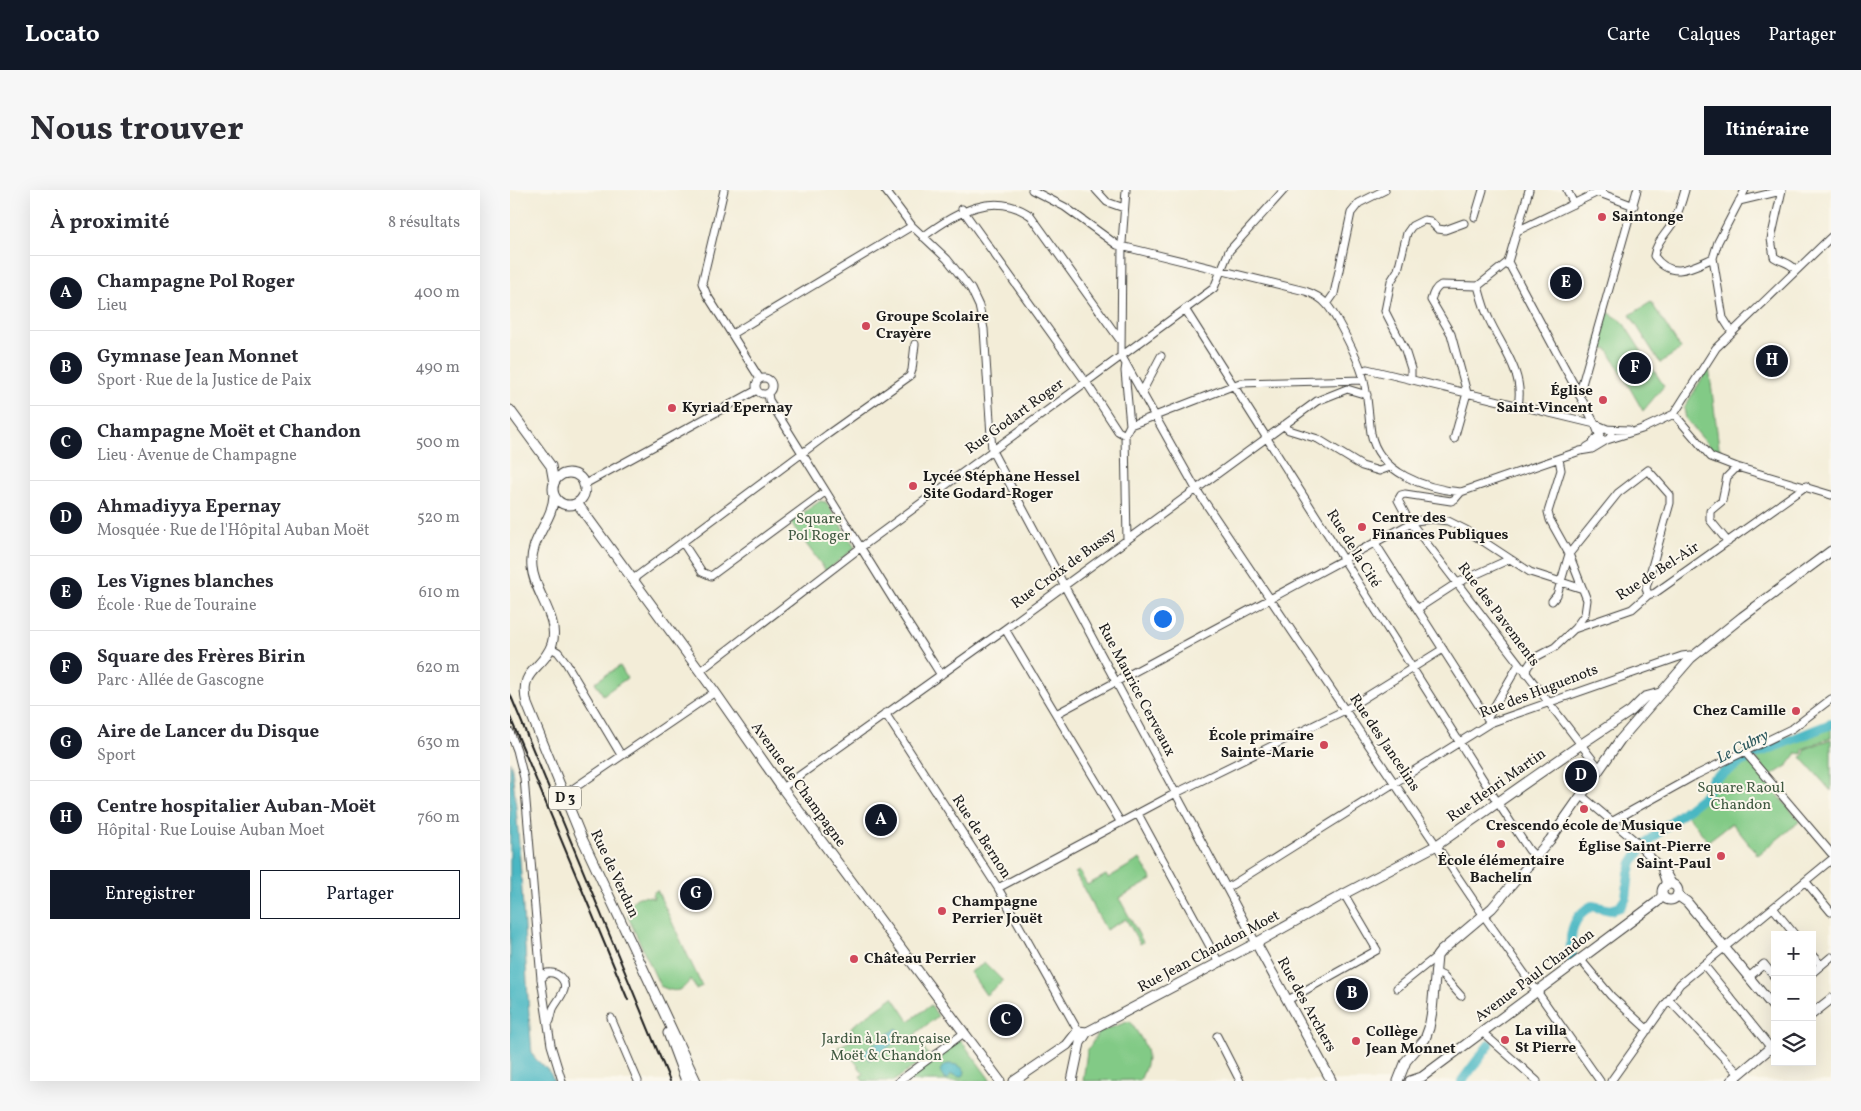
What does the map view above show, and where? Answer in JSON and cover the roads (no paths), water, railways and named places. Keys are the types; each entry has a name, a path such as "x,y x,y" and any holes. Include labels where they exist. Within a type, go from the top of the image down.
{"main road":[{"path":"510,410 551,466 554,483 552,511 536,540 532,565 536,586 553,628 554,638 551,648"},
{"path":"551,466 567,474 579,477 583,484 583,495 577,503 552,511"},
{"path":"554,483 559,477 567,474"},
{"path":"554,496 559,502 566,505"},
{"name":"Avenue de Champagne","path":"577,503 700,671 782,788 1000,1081"},
{"path":"1398,1081 1406,1061 1424,1039 1429,1028 1437,956 1441,951 1484,916 1536,857 1582,796 1599,768 1691,658 1742,617 1831,552"},
{"name":"Rue de Verdun","path":"551,648 527,679 525,696 527,704 564,795 609,896 696,1081"},
{"name":"Rue Henri Martin","path":"1344,894 1437,845 1631,711 1645,697 1660,693"},
{"path":"1677,894 1676,898 1666,899 1667,889 1677,890 1677,894 1688,902 1771,1004"},
{"name":"Avenue Paul Chandon","path":"1410,1081 1422,1077 1537,992 1657,902 1667,889"},
{"name":"Rue Jean Chandon Moet","path":"1014,1081 1067,1045 1082,1032 1219,963 1344,894"},
{"name":"Rue des Archers","path":"1256,943 1331,1081"},
{"name":"Rue de Verdun","path":"658,999 666,1028 686,1081"},
{"path":"1816,1011 1831,999"},
{"path":"1072,1081 1082,1032"},
{"path":"1067,1045 1078,1050"},
{"path":"1731,1081 1771,1048"}],"street":[{"path":"724,190 702,283 760,379"},
{"path":"885,190 912,226 958,270 971,289 979,306 986,341 992,451"},
{"path":"1032,190 1064,207 1112,243 1122,247 1311,293 1320,297 1332,308 1362,371 1367,395 1371,436 1390,467 1410,479 1450,491 1461,492 1580,451 1592,444 1601,430 1607,429"},
{"path":"1096,190 1106,202 1124,208"},
{"path":"1121,355 1122,247 1126,190"},
{"name":"Rue Godart Roger","path":"700,671 860,548 1214,288 1229,251 1234,244 1284,190"},
{"path":"1327,304 1334,294 1351,213 1359,203 1385,190"},
{"path":"1475,218 1483,190"},
{"path":"1454,439 1467,393 1451,334 1431,300 1433,293 1442,285 1478,286 1508,262 1529,190"},
{"path":"1568,190 1574,204"},
{"path":"1578,395 1634,206 1637,190"},
{"path":"1685,190 1681,205 1673,222 1655,247 1654,256 1666,268 1677,271 1714,258"},
{"path":"1732,332 1723,318 1714,258 1718,242 1745,190"},
{"path":"1517,231 1600,191 1634,206"},
{"path":"1739,200 1782,191 1771,239 1774,257 1790,263 1796,270"},
{"path":"923,237 962,209 989,197"},
{"path":"1002,197 1015,201 1026,210 1120,340"},
{"path":"962,209 1086,382 1118,431 1126,435"},
{"path":"1411,379 1411,369 1405,350 1385,312 1391,281 1398,270 1407,233 1412,226 1424,220 1430,221 1438,229 1445,230 1464,223"},
{"path":"732,334 912,226"},
{"path":"1580,451 1592,449 1607,440 1642,429 1674,414 1716,348 1831,237"},
{"path":"1508,262 1595,424 1601,440 1607,440 1611,436 1607,429"},
{"path":"1478,286 1488,317 1517,375 1520,397 1518,405"},
{"name":"Rue de la Cité","path":"1185,310 1459,743 1529,850 1536,857"},
{"path":"633,579 910,376 915,344"},
{"name":"Rue des Jancelins","path":"1121,355 1196,489 1484,916 1600,1081"},
{"path":"1142,392 1161,356"},
{"path":"1126,363 1125,371 1130,425 1126,435 1127,540"},
{"path":"1362,371 1367,369 1411,379 1595,424 1607,429 1622,431 1642,429"},
{"path":"768,393 760,394 756,390 756,382 766,378 771,383 771,389 768,393 769,400 801,455 942,675"},
{"path":"1130,425 1240,384 1364,380"},
{"path":"583,484 756,390"},
{"name":"Rue Croix de Bussy","path":"782,788 885,713 942,675 1317,402 1340,391 1352,390 1367,395"},
{"path":"1674,414 1711,457 1737,467 1831,495"},
{"path":"1284,425 1289,430 1318,439 1362,466 1379,471 1390,467"},
{"name":"Rue Maurice Cerveaux","path":"992,451 1256,943"},
{"path":"1559,459 1561,470 1548,512 1550,520 1569,554 1587,600 1586,608 1574,628"},
{"path":"1728,542 1710,520 1710,511 1722,501 1726,477 1737,467"},
{"path":"1552,601 1557,595 1569,554 1618,493 1648,470 1670,495 1670,503 1646,588 1648,595"},
{"name":"Rue de Bel-Air","path":"1526,674 1527,668 1534,658 1555,647 1574,628 1632,609 1648,595 1655,593 1806,486"},
{"path":"683,543 702,572 711,576 825,492"},
{"name":"Rue des Pavements","path":"1461,492 1452,501 1405,494 1401,495 1398,500 1412,523 1456,583 1599,768"},
{"path":"1056,714 1412,523 1432,518 1448,520 1530,572 1583,589"},
{"path":"1375,543 1488,721 1519,664"},
{"path":"1417,609 1456,583 1510,559"},
{"path":"1005,629 1121,823"},
{"path":"551,648 558,652 565,661 621,755"},
{"path":"998,888 1176,793 1345,710 1443,649"},
{"name":"Rue des Huguenots","path":"1227,888 1459,743 1488,721 1682,656 1690,655 1691,658"},
{"path":"564,795 715,692"},
{"path":"1613,821 1696,775 1748,756 1793,728 1831,699"},
{"name":"Rue de Bernon","path":"885,713 998,888 1082,1032"},
{"path":"510,732 518,750 524,778 541,979 551,1045 562,1081"},
{"path":"1748,756 1830,851"},
{"path":"1582,796 1642,848 1669,878 1667,889"},
{"path":"1138,814 1219,963"},
{"path":"1611,1081 1680,984 1831,860"},
{"path":"1806,882 1831,912"},
{"path":"1288,1000 1377,950 1344,894"},
{"path":"1774,908 1792,931"},
{"path":"1397,988 1437,956"},
{"path":"1816,969 1831,957"},
{"path":"540,958 552,972 563,980 565,985 564,991 552,1012 549,1026"},
{"path":"1580,959 1610,996 1648,1030"},
{"path":"1816,959 1821,965"},
{"path":"1749,977 1764,964 1773,976"},
{"path":"1704,965 1771,1044"},
{"path":"541,979 547,973 552,972"},
{"path":"1436,972 1443,976 1461,996"},
{"path":"1669,1000 1740,1074"},
{"path":"611,1018 638,1081"},
{"path":"1482,1032 1537,1081"},
{"path":"899,1081 964,1033"},
{"path":"1217,1036 1240,1081"}],"water":[{"path":"510,761 519,839 532,1054 550,1072 554,1081 510,1081"},
{"path":"897,1028 903,1037 869,1060 863,1052"},
{"path":"948,1064 961,1067 965,1071 964,1075 960,1077 951,1074 947,1080 944,1079 940,1071 943,1066"}],"waterway":[{"name":"Le Cubry","path":"1573,962 1571,954 1572,930 1579,916 1592,906 1611,910 1620,907 1626,898 1632,863 1641,849 1660,831 1705,795 1712,780 1753,755 1831,724"},
{"name":"Le Cubry","path":"1462,1081 1489,1045"}],"railway":[{"path":"510,694 670,1081"},
{"path":"510,717 628,1000"}],"place":[{"name":"Saintonge","path":"1602,217"},
{"name":"Les Vignes blanches","path":"1566,283"},
{"name":"Groupe Scolaire Crayère","path":"866,326"},
{"name":"Centre hospitalier Auban-Moët","path":"1772,361"},
{"name":"Square des Frères Birin","path":"1635,368"},
{"name":"Église Saint-Vincent","path":"1603,400"},
{"name":"Kyriad Epernay","path":"672,408"},
{"name":"Lycée Stéphane Hessel Site Godard-Roger","path":"913,486"},
{"name":"Centre des Finances Publiques","path":"1362,527"},
{"name":"Chez Camille","path":"1796,711"},
{"name":"École primaire Sainte-Marie","path":"1324,745"},
{"name":"Ahmadiyya Epernay","path":"1581,776"},
{"name":"Crescendo école de Musique","path":"1584,809"},
{"name":"Champagne Pol Roger","path":"881,820"},
{"name":"École élémentaire Bachelin","path":"1501,844"},
{"name":"Église Saint-Pierre Saint-Paul","path":"1721,856"},
{"name":"Aire de Lancer du Disque","path":"696,894"},
{"name":"Champagne Perrier Jouët","path":"942,911"},
{"name":"Château Perrier","path":"854,959"},
{"name":"Gymnase Jean Monnet","path":"1352,994"},
{"name":"Champagne Moët et Chandon","path":"1006,1020"},
{"name":"La villa St Pierre","path":"1505,1040"},
{"name":"Collège Jean Monnet","path":"1356,1041"}],"park label":[{"name":"Square Pol Roger","path":"819,528"},
{"name":"Square Raoul Chandon","path":"1741,796"},
{"name":"Jardin à la française Moët & Chandon","path":"886,1048"}]}
